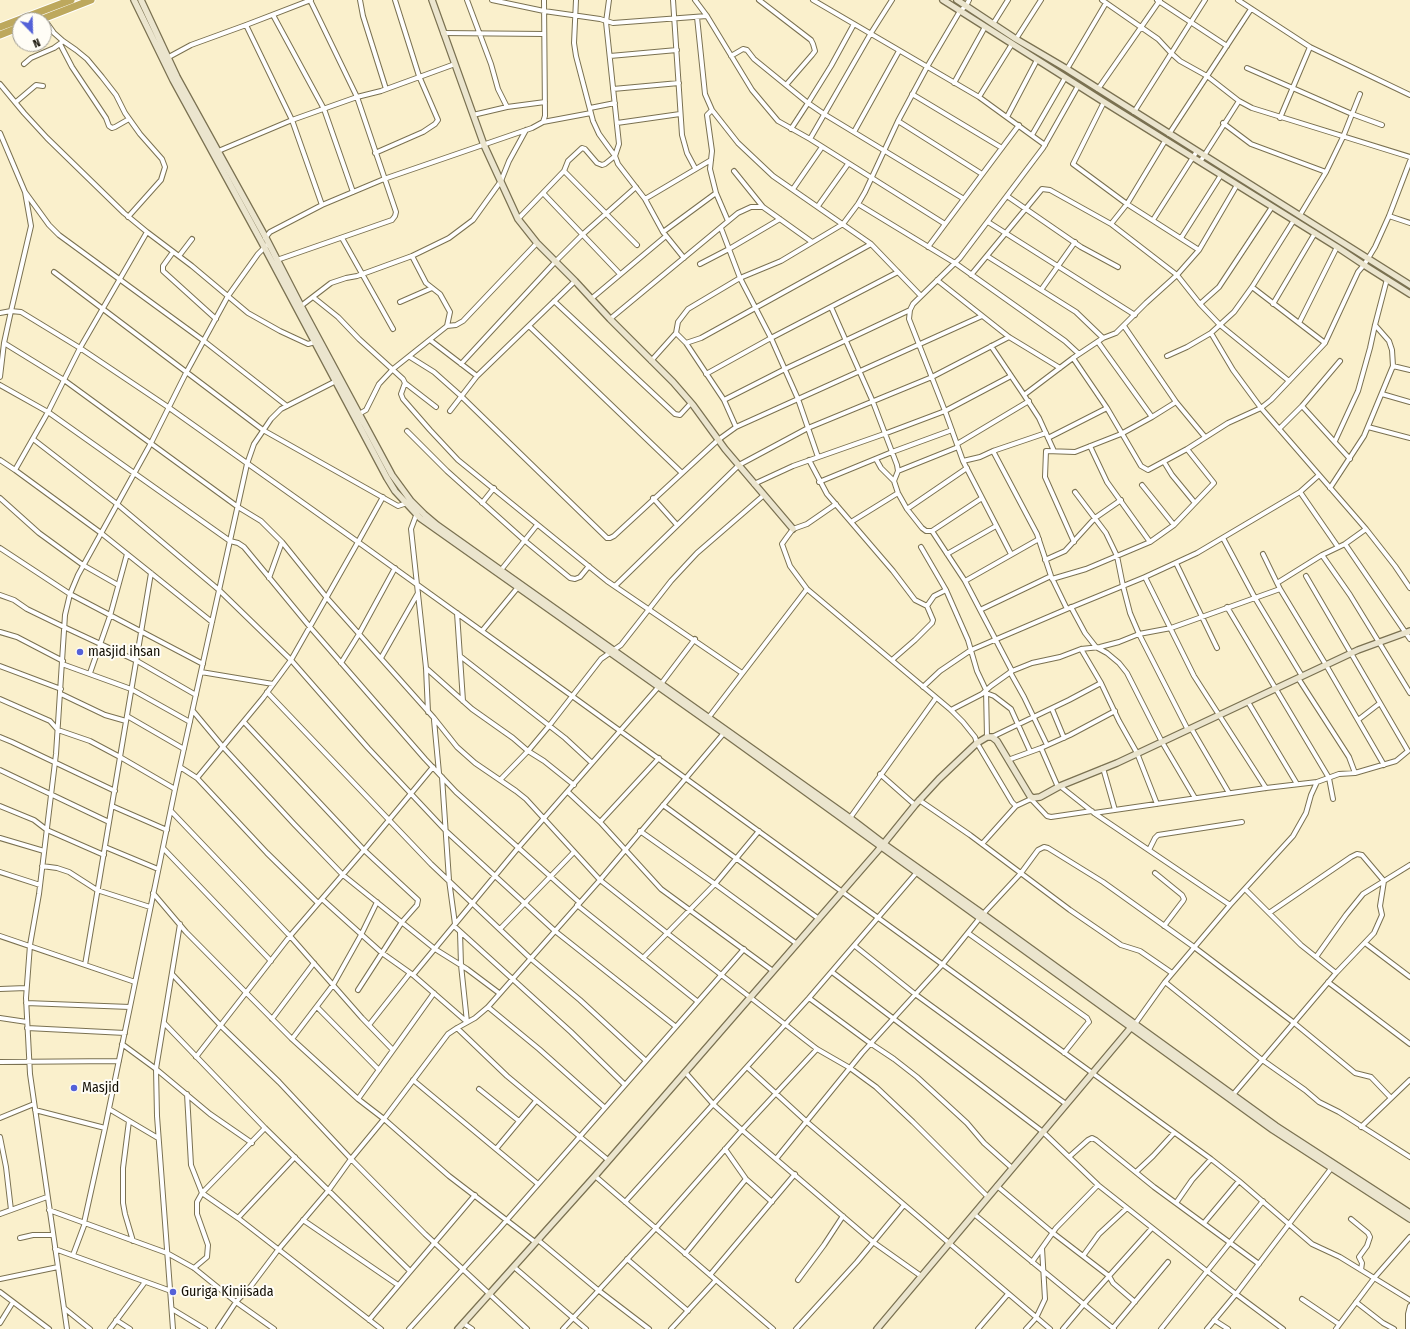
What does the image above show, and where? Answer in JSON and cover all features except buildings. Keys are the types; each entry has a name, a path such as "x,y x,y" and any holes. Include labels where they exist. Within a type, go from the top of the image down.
{"highway":[{"path":"0,27 71,0"},
{"path":"52,15 91,0"},
{"path":"0,35 12,30"}],"main road":[{"path":"134,0 265,242 315,342 360,414 392,475 409,502 434,530 519,586 982,916 1231,1097 1273,1130 1410,1213"},
{"path":"141,0 165,59"},
{"path":"432,0 484,144 518,219 537,243 556,261 691,403 718,440 793,530"},
{"path":"943,0 1410,294"},
{"path":"957,0 1016,39 1067,69 1410,285"},
{"path":"265,242 277,260 301,306 387,478 395,491 409,502"},
{"path":"418,512 501,570 519,586"},
{"path":"458,1329 595,1176 843,892 883,846 914,805 977,743 990,737 997,742 1032,799 1040,797 1059,786 1162,742 1351,653 1408,632"},
{"path":"660,686 709,717 850,818 883,846"},
{"path":"878,1328 1133,1025"},
{"path":"1333,1167 1410,1219"}],"street":[{"path":"165,59 191,45 310,0 357,97 396,212 392,220 277,260"},
{"path":"360,0 363,16 386,89"},
{"path":"375,152 423,132 435,124 438,120 419,76 395,0"},
{"path":"467,0 491,64 498,89 507,107"},
{"path":"492,0 504,1 544,11 600,19 613,23 707,16"},
{"path":"543,122 545,116 544,0"},
{"path":"576,0 574,16 574,43 576,56 591,113 599,134 615,156 618,164 644,199 663,232 684,258"},
{"path":"518,219 564,171 568,161 582,148 585,149 596,163 602,165 615,156 619,144 606,22 609,0"},
{"path":"673,0 682,135 687,153 695,168"},
{"path":"695,0 707,16 752,90 778,121 810,139 871,179 945,224"},
{"path":"759,0 811,40 813,44 815,51 812,56 786,85"},
{"path":"812,0 979,97 1045,145"},
{"path":"810,139 871,33 892,0"},
{"path":"651,361 676,333 678,322 688,309 740,278 781,261 843,224 858,204 912,94 927,67 960,11 966,6 969,0"},
{"path":"993,24 1008,0"},
{"path":"1016,39 1041,0"},
{"path":"1098,89 1159,0 1227,46"},
{"path":"1134,112 1205,0"},
{"path":"1238,0 1310,47 1410,95"},
{"path":"1067,69 1104,1 1158,39 1180,61 1207,76 1239,101 1252,108 1280,118 1410,157"},
{"path":"1170,134 1251,9"},
{"path":"273,15 324,109 353,192"},
{"path":"697,16 705,94 712,110 738,143 773,176 871,244 921,296"},
{"path":"790,129 831,66 854,24"},
{"path":"246,25 292,120 322,205"},
{"path":"954,83 985,27"},
{"path":"52,31 61,42 72,66 109,126 112,128 115,127 129,119"},
{"path":"443,33 544,34"},
{"path":"24,64 31,58 54,48 61,42"},
{"path":"61,42 76,50 87,59 116,95 129,119 140,134 162,159 165,172 161,180 128,217"},
{"path":"979,97 1012,44"},
{"path":"1280,118 1310,47"},
{"path":"731,56 743,49 747,50 754,59 808,103 824,114 964,199"},
{"path":"610,56 676,50"},
{"path":"854,132 899,51"},
{"path":"1007,117 1037,60"},
{"path":"216,152 292,120 357,97 386,89 455,64"},
{"path":"1247,68 1352,114 1382,125"},
{"path":"1032,135 1065,78"},
{"path":"613,89 679,83"},
{"path":"0,84 47,138 128,217 248,313 280,331 308,344 315,342"},
{"path":"16,102 36,85 43,86"},
{"path":"1011,554 963,461 909,319 910,310 913,304 960,258 988,222 1045,145 1078,86"},
{"path":"912,94 1002,148"},
{"path":"1300,215 1326,172 1343,137 1360,94"},
{"path":"1200,162 1223,123 1239,101"},
{"path":"473,115 507,107 545,102"},
{"path":"1104,102 1073,164 1127,204 1199,250"},
{"path":"590,108 615,103"},
{"path":"712,110 707,115 712,151 710,169 716,193 728,222"},
{"path":"67,1329 34,1104 29,1062 26,988 30,945 40,885 55,762 63,662 64,627 70,594 83,565 151,443 186,373 228,296 265,242 270,232 322,205 384,178 526,130 543,122 591,113"},
{"path":"617,123 680,114"},
{"path":"898,122 982,174"},
{"path":"1223,123 1251,144 1326,172"},
{"path":"928,247 1019,125"},
{"path":"301,306 330,283 363,274 412,256 449,238 473,220 501,182 509,161 526,130"},
{"path":"0,133 26,192 49,226 59,236 204,341 287,406"},
{"path":"1111,224 1127,204 1165,140"},
{"path":"792,189 822,147"},
{"path":"1153,220 1197,151"},
{"path":"644,199 711,160"},
{"path":"1073,358 1107,408 1141,466 1148,470 1188,449 1228,423 1261,408 1271,400 1325,343 1358,272 1375,247 1389,216 1410,161"},
{"path":"818,206 848,164"},
{"path":"564,171 637,245"},
{"path":"734,171 763,207 812,242"},
{"path":"1181,238 1221,175"},
{"path":"1024,395 1073,358 1104,338 1116,333 1177,275 1199,250 1237,185"},
{"path":"461,364 556,261 582,235 636,187"},
{"path":"971,275 1042,189 1046,189 1111,224 1177,275 1200,304 1220,325 1289,381"},
{"path":"0,377 4,343 30,226 26,192"},
{"path":"543,193 620,274"},
{"path":"663,232 716,193"},
{"path":"1007,196 1025,210 1075,242 1118,267"},
{"path":"858,204 955,263 1065,341 1079,354"},
{"path":"610,319 738,213 751,207 763,207"},
{"path":"1200,304 1219,287 1272,207"},
{"path":"1389,216 1410,223"},
{"path":"700,264 780,219"},
{"path":"1167,356 1187,347 1211,333 1234,312 1252,287 1294,220"},
{"path":"988,222 1135,315"},
{"path":"721,228 740,278 771,338 798,399 818,457"},
{"path":"15,470 48,412 80,348 147,232"},
{"path":"1273,304 1315,233"},
{"path":"591,299 666,236"},
{"path":"342,238 393,329"},
{"path":"178,256 192,239"},
{"path":"1041,290 1075,242"},
{"path":"360,414 366,410 379,384 393,370 447,326 456,325 463,321 537,243"},
{"path":"686,344 701,338 871,244"},
{"path":"1299,323 1337,247"},
{"path":"173,252 163,266 163,271 216,319"},
{"path":"412,256 426,283 440,294 450,312 447,326"},
{"path":"987,256 1076,312 1104,338"},
{"path":"54,272 102,310 263,430 398,506 409,502"},
{"path":"706,374 771,338 898,272"},
{"path":"937,280 1009,337 1060,368"},
{"path":"1335,441 1358,391 1387,280"},
{"path":"450,411 477,376 575,281"},
{"path":"1252,287 1325,343"},
{"path":"400,302 432,288"},
{"path":"313,297 338,317 405,383 436,407"},
{"path":"554,301 675,414 680,415 691,403"},
{"path":"831,307 858,372 873,402 892,452 898,471 894,481"},
{"path":"724,400 785,369 910,310"},
{"path":"0,313 11,311 21,312 80,348 168,408 395,568 1093,1073 1240,1181 1312,1244 1325,1252 1340,1257 1375,1277 1410,1300"},
{"path":"410,357 434,372 461,396 607,538 610,538 614,536 653,498 718,440 736,428 982,316"},
{"path":"1330,488 1364,436 1393,366 1392,350 1389,341 1375,325"},
{"path":"529,326 682,473"},
{"path":"1124,326 1176,402 1205,437"},
{"path":"676,333 686,344 724,400 736,428"},
{"path":"1211,333 1233,370 1261,408 1366,529 1410,588"},
{"path":"615,586 739,465 808,428 932,377 1009,337"},
{"path":"430,340 477,376"},
{"path":"1098,342 1152,417"},
{"path":"4,343 64,380 238,507 261,521 282,542 327,598 381,658 457,747 475,763 526,799 600,880 667,934 817,1049 850,1068 876,1087 988,1197"},
{"path":"991,346 1029,401 1054,451"},
{"path":"1279,429 1302,406 1340,361"},
{"path":"1393,366 1410,370"},
{"path":"754,484 793,466 945,411 1011,376"},
{"path":"74,1255 84,1223 105,1128 175,789 247,464 254,444 271,419 281,409 338,380"},
{"path":"405,383 401,394 403,399 458,460 494,488 537,525 615,586 695,639 742,673"},
{"path":"0,386 48,412 230,541 238,543 244,547 310,627 456,792 578,904 698,1001"},
{"path":"1382,394 1410,402"},
{"path":"898,471 957,445 1029,401"},
{"path":"1074,542 1045,477 1046,452 1075,452 1121,434 1176,402"},
{"path":"1302,406 1350,458"},
{"path":"1048,438 1107,408"},
{"path":"1368,427 1410,438"},
{"path":"820,482 892,452 952,430"},
{"path":"407,431 482,503 570,578 575,579 580,577 589,566"},
{"path":"963,461 980,457 1046,433"},
{"path":"33,439 117,504 219,590 291,660 410,794 494,877 555,931 675,1026"},
{"path":"1090,446 1108,482 1150,542"},
{"path":"980,610 1051,578 1086,569 1150,542 1174,525 1214,483 1188,449"},
{"path":"993,451 1039,539 1051,578 1085,633 1096,647 1107,653 1119,663 1127,673 1162,742 1195,798"},
{"path":"876,459 881,468 894,481 898,493 907,509 922,528 926,530 932,531 982,498"},
{"path":"0,460 101,533 212,622"},
{"path":"809,460 827,494 893,571 915,600 927,606 933,620 915,640 892,660"},
{"path":"1164,462 1172,475 1195,503"},
{"path":"907,509 967,468"},
{"path":"923,687 940,671 971,650 1145,577 1197,553 1300,492 1319,475"},
{"path":"1142,485 1174,525"},
{"path":"482,503 494,488"},
{"path":"1075,492 1106,533 1117,556 1130,613 1139,634 1190,729 1229,793"},
{"path":"1300,492 1338,546"},
{"path":"851,522 898,493"},
{"path":"500,780 528,751 549,726 601,659 620,645 671,581 697,553 764,495"},
{"path":"196,778 244,722 291,660 327,598 382,497"},
{"path":"0,498 38,533 83,565 118,585"},
{"path":"653,498 676,525"},
{"path":"1045,560 1065,551 1095,518 1121,500"},
{"path":"836,504 807,524 793,530 782,544 790,566 807,589 951,710 975,737 977,743 1012,802 1016,806"},
{"path":"418,512 412,529 426,668 428,712"},
{"path":"501,570 537,525"},
{"path":"948,554 996,526"},
{"path":"1277,583 1322,555 1338,546 1345,544 1366,529"},
{"path":"932,531 965,581 996,639 1047,745"},
{"path":"1223,538 1254,598 1349,757 1355,773"},
{"path":"965,581 1039,539"},
{"path":"269,578 282,542"},
{"path":"1345,544 1408,632 1410,639"},
{"path":"921,547 946,590 968,640 976,671 986,692 990,737 1034,718 1101,683"},
{"path":"0,548 70,594 203,664"},
{"path":"90,674 110,616 127,554"},
{"path":"1263,554 1280,589 1384,765"},
{"path":"1322,555 1350,595 1410,694"},
{"path":"1176,563 1217,648"},
{"path":"341,662 359,634 395,568"},
{"path":"85,965 151,573"},
{"path":"982,844 1016,806 1032,799 1047,816 1051,817 1115,810 1317,782 1339,774 1355,773 1384,765 1396,761 1408,752 1306,576"},
{"path":"1145,577 1194,676 1266,788"},
{"path":"482,631 519,586"},
{"path":"709,717 807,589"},
{"path":"951,710 986,692 1011,671 1032,663 1060,657 1081,649 1119,642 1139,634 1170,628 1280,589"},
{"path":"927,606 934,596 946,590"},
{"path":"381,658 418,593"},
{"path":"0,595 14,600 27,609 136,661 196,695"},
{"path":"1227,607 1329,778 1333,799"},
{"path":"457,613 463,701"},
{"path":"0,632 17,637 63,662 90,674 131,689 190,722"},
{"path":"368,1025 435,949 518,848 660,686 695,639"},
{"path":"1081,649 1101,683 1137,753 1157,804"},
{"path":"460,656 565,738 592,763"},
{"path":"0,666 61,691 105,715 126,718 184,749"},
{"path":"426,668 463,701 574,785"},
{"path":"202,672 273,684"},
{"path":"267,692 389,820 449,880 530,958 580,1000 645,1060"},
{"path":"986,692 1011,709 1030,752"},
{"path":"850,818 880,774 936,698"},
{"path":"0,699 50,721 58,730 90,742 120,757 175,789"},
{"path":"1248,702 1297,784"},
{"path":"1358,720 1380,703"},
{"path":"1052,709 1064,738"},
{"path":"193,711 294,824 343,875 435,949 461,964 499,993"},
{"path":"1008,760 1064,738 1115,711"},
{"path":"434,719 454,925 511,980 571,1032 624,1084"},
{"path":"244,722 364,850 418,900 417,905 402,922 358,990"},
{"path":"218,1329 236,1302 251,1286 278,1250 328,1191 448,1034 488,1007 600,880 724,733"},
{"path":"0,737 115,791"},
{"path":"1041,748 1059,786 1093,812 1230,905"},
{"path":"600,822 659,758"},
{"path":"180,767 196,778 267,853 318,903"},
{"path":"196,1057 290,936 433,767"},
{"path":"1103,768 1115,810"},
{"path":"0,770 110,822"},
{"path":"880,774 914,805"},
{"path":"1133,1025 1172,973 1194,947 1293,836 1306,813 1311,795 1317,782"},
{"path":"568,792 600,822 661,889 773,971"},
{"path":"920,800 1070,910 1121,945 1140,951 1172,973"},
{"path":"0,806 34,820 47,830 104,855"},
{"path":"112,806 167,830"},
{"path":"663,806 819,918"},
{"path":"171,811 290,936 368,1025 393,1050"},
{"path":"1149,850 1155,838 1164,833 1242,822"},
{"path":"644,958 715,884 758,831"},
{"path":"640,832 715,884 797,944"},
{"path":"0,838 44,851"},
{"path":"105,847 158,869"},
{"path":"776,1159 870,1043 942,965 1038,850 1044,847 1103,882 1194,947 1293,1022 1355,1073 1371,1076 1391,1098"},
{"path":"163,848 271,961"},
{"path":"500,929 574,852"},
{"path":"1231,1097 1328,982 1374,934 1382,915 1380,906 1384,881 1362,855 1357,854 1269,913"},
{"path":"1316,957 1363,894 1410,865"},
{"path":"42,866 57,868 68,872 97,890 150,907"},
{"path":"625,1202 786,1025 918,871"},
{"path":"0,872 40,885"},
{"path":"1155,873 1182,895 1184,899 1164,926"},
{"path":"1245,889 1301,945 1336,973"},
{"path":"153,893 180,924 246,993 292,1039 358,1099 384,1119 449,1176 536,1241 649,1329"},
{"path":"322,899 382,953 412,974 467,1022"},
{"path":"292,1039 333,985 361,935 377,902"},
{"path":"173,1329 156,1116 156,1069 180,924"},
{"path":"460,932 461,964 467,1022"},
{"path":"968,933 1087,1018 1089,1022 1088,1024 1064,1053"},
{"path":"0,936 135,982"},
{"path":"1365,943 1410,977"},
{"path":"855,946 915,994 1066,1104"},
{"path":"409,1329 507,1220 624,1084 744,949"},
{"path":"272,1019 314,963"},
{"path":"832,972 1043,1132 1098,1185 1236,1294 1283,1329"},
{"path":"172,974 220,1026 279,1082 351,1159 434,1243 527,1329"},
{"path":"1165,982 1261,1060 1305,1090 1319,1102 1339,1112 1410,1157"},
{"path":"1328,982 1410,1044"},
{"path":"0,989 26,988"},
{"path":"358,1099 434,993"},
{"path":"809,998 917,1077 967,1123 984,1143 1012,1168"},
{"path":"26,1003 130,1007"},
{"path":"317,1007 379,1070"},
{"path":"488,1007 539,1049 604,1107"},
{"path":"0,1018 27,1022"},
{"path":"164,1023 265,1128 410,1271"},
{"path":"27,1028 125,1033"},
{"path":"457,1028 507,1076 608,1160"},
{"path":"122,1044 156,1069 210,1114 252,1143"},
{"path":"563,1329 817,1049"},
{"path":"0,1062 119,1061"},
{"path":"747,1067 807,1122 1050,1329"},
{"path":"685,1072 714,1105 742,1130 873,1242 921,1276"},
{"path":"414,1080 538,1184"},
{"path":"1361,1127 1410,1080"},
{"path":"479,1089 519,1121"},
{"path":"187,1094 191,1165 202,1193 238,1218 381,1329"},
{"path":"496,1149 536,1101"},
{"path":"0,1118 34,1104"},
{"path":"109,1109 158,1138"},
{"path":"35,1110 105,1128"},
{"path":"129,1121 123,1168 123,1203 133,1241"},
{"path":"194,1268 207,1257 208,1245 197,1214 197,1202 202,1193 265,1128"},
{"path":"1136,1172 1174,1133"},
{"path":"0,1137 6,1167 11,1210"},
{"path":"1069,1157 1092,1138 1096,1140 1176,1203 1259,1264"},
{"path":"725,1149 746,1179 772,1202"},
{"path":"238,1218 294,1157"},
{"path":"1176,1203 1192,1180 1211,1160"},
{"path":"1207,1329 1236,1294 1333,1167"},
{"path":"710,1275 795,1174"},
{"path":"595,1176 773,1329"},
{"path":"685,1254 746,1179"},
{"path":"1204,1223 1240,1181"},
{"path":"1032,1262 1053,1233 1098,1185"},
{"path":"997,1186 1053,1233 1109,1276 1112,1283 1135,1302"},
{"path":"369,1320 475,1195"},
{"path":"0,1214 47,1197"},
{"path":"1161,1329 1263,1201"},
{"path":"796,1329 857,1262 904,1205"},
{"path":"1083,1256 1099,1234 1127,1208"},
{"path":"49,1210 167,1253 194,1268 236,1302 274,1329"},
{"path":"974,1214 1113,1329 1168,1262"},
{"path":"798,1280 843,1216"},
{"path":"1351,1219 1368,1233 1370,1237 1367,1246 1360,1257 1362,1263 1361,1270"},
{"path":"303,1220 398,1285"},
{"path":"1063,1329 1152,1228"},
{"path":"20,1238 33,1235 53,1235"},
{"path":"1336,1329 1375,1277 1410,1237"},
{"path":"1026,1329 1036,1318 1045,1299 1042,1248"},
{"path":"55,1249 171,1291"},
{"path":"627,1259 688,1311"},
{"path":"0,1279 58,1267"},
{"path":"514,1267 586,1329"},
{"path":"671,1329 716,1280"},
{"path":"110,1329 145,1282"},
{"path":"0,1292 49,1329"},
{"path":"978,1329 1008,1294"},
{"path":"1302,1299 1339,1324"},
{"path":"0,1322 13,1302"},
{"path":"1356,1302 1383,1323 1394,1329"},
{"path":"1408,1329 1408,1314 1410,1306"},
{"path":"64,1308 90,1329"},
{"path":"172,1309 205,1329"},
{"path":"116,1320 130,1329"},
{"path":"1214,1320 1228,1329"},
{"path":"1381,1329 1383,1323"},
{"path":"463,1324 472,1329"}],"place":[{"name":"masjid ihsan","path":"80,652"},
{"name":"Masjid","path":"74,1088"},
{"name":"Guriga Kiniisada","path":"173,1292"}]}
